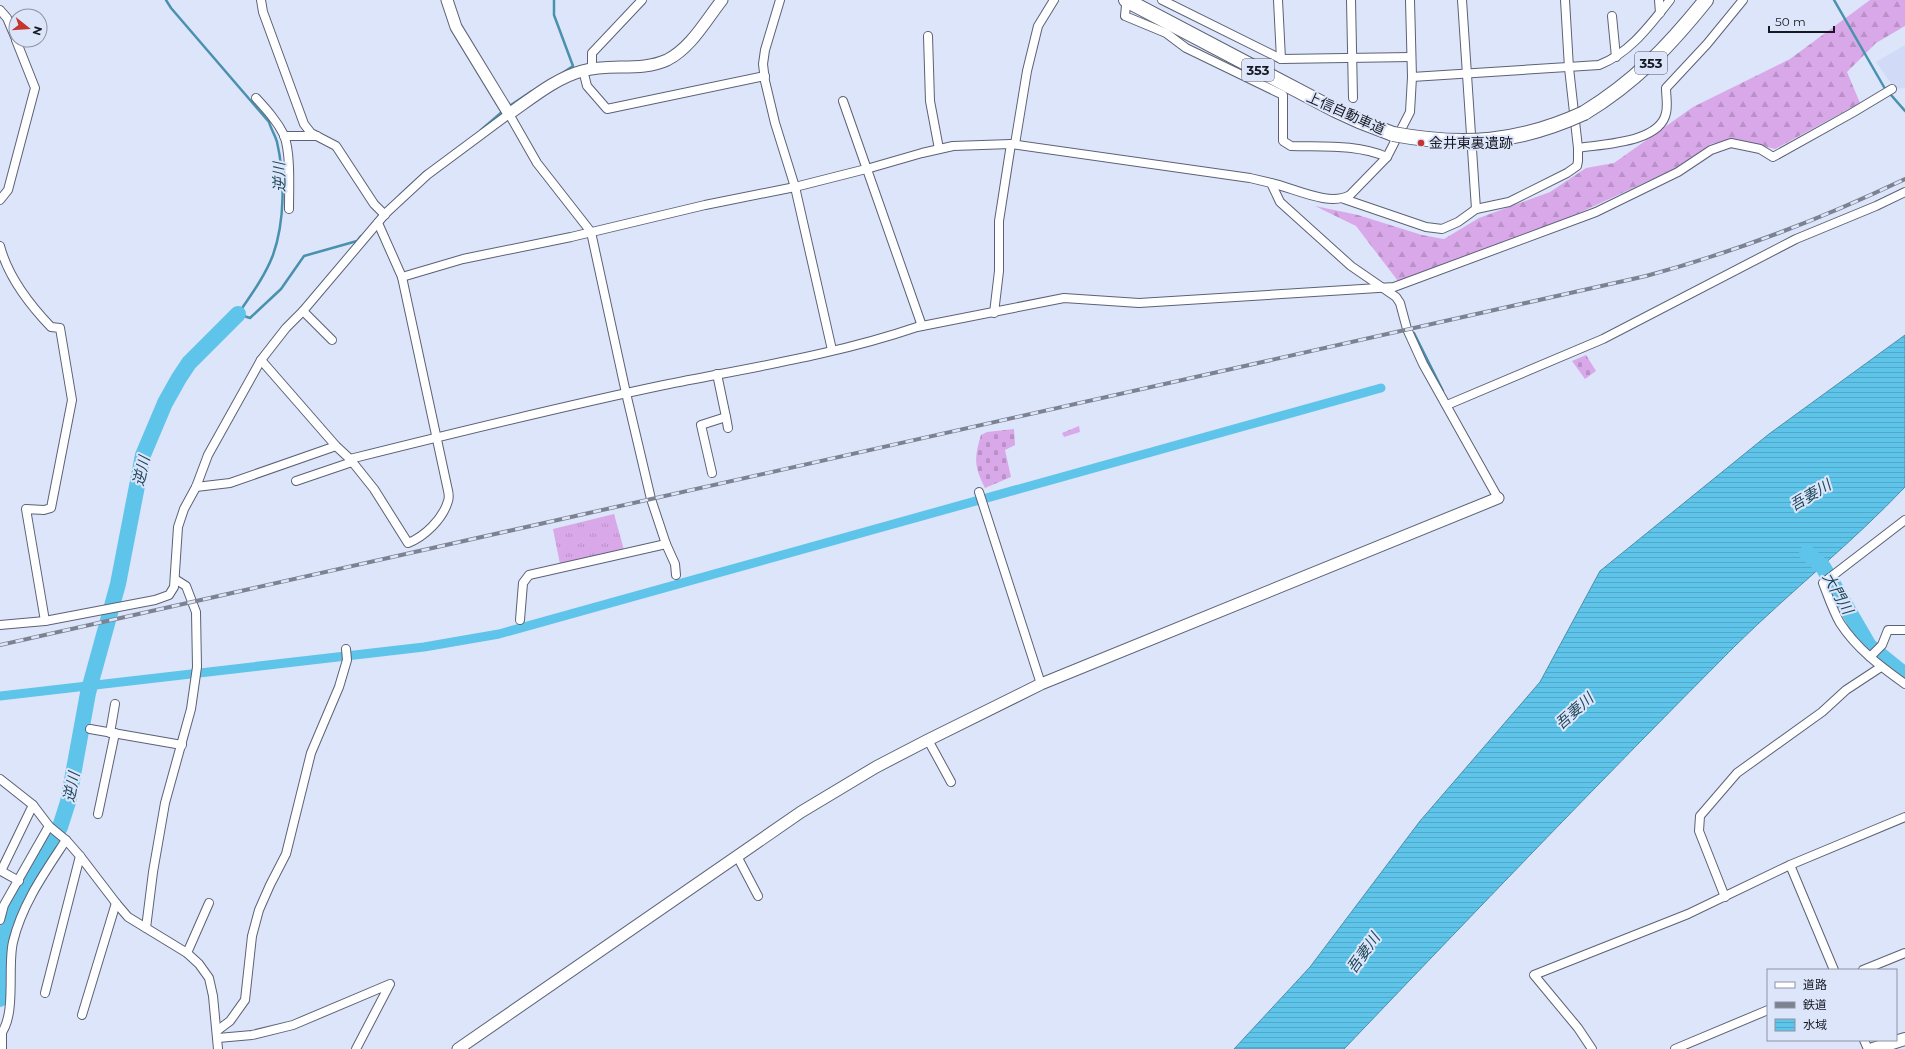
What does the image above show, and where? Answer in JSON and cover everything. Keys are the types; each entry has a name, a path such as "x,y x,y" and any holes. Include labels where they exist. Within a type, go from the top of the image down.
{"highway":[{"name":"上信自動車道","path":"1140,0 1333,101 1394,130"},
{"name":"上信自動車道","path":"1581,110 1634,69 1674,28 1697,0"},
{"name":"上信自動車道","path":"1126,2 1359,122 1394,130 1440,134 1483,134 1514,130 1581,110 1618,91 1644,69 1679,32 1706,0"}],"main road":[{"path":"1878,1048 1905,1039"}],"street":[{"path":"261,0 263,12 304,124 311,133 336,146 383,212"},
{"path":"446,0 456,27 538,163 591,232 651,499 666,544 675,564 676,575"},
{"path":"642,0 592,53 587,70 587,86 607,108 764,76"},
{"path":"0,625 45,621 162,598 169,595 174,587 178,527 184,509 196,487 208,455 261,360 286,328 303,311 378,223 383,212 507,110 570,75 587,70 652,65 666,60 676,54 690,41 722,0"},
{"path":"780,0 765,50 763,64 764,76 775,123 795,187 832,350"},
{"path":"994,313 999,271 999,221 1013,144 1027,71 1038,26 1054,0"},
{"path":"1162,0 1281,59 1412,57"},
{"path":"1278,0 1281,59"},
{"path":"1351,0 1353,98"},
{"path":"1344,199 1350,195 1387,158 1410,112 1412,57 1410,0"},
{"path":"1462,0 1476,209"},
{"path":"402,277 463,259 795,187 953,146 1013,144 1250,178 1329,200 1344,199 1434,229 1442,229 1458,222 1476,209 1510,202 1567,173 1577,166 1578,148 1569,68 1565,0"},
{"path":"1659,0 1660,13"},
{"path":"1412,77 1599,65 1616,57 1640,35 1670,0"},
{"path":"1578,148 1641,137 1657,128 1666,114 1666,88 1707,44 1743,0"},
{"path":"1126,2 1125,16 1166,33 1186,48 1283,95 1283,141 1287,144 1291,146 1352,147 1373,151 1387,158"},
{"path":"0,10 8,20"},
{"path":"1612,16 1616,57"},
{"path":"928,36 930,101 939,149"},
{"path":"0,200 8,190 36,88 19,48"},
{"path":"296,481 351,460 438,437 626,393 832,350 922,326 1064,298 1139,303 1385,288 1411,282 1596,212 1678,172 1718,147 1731,143 1738,144 1760,149 1773,157 1892,89"},
{"path":"256,98 273,117 284,136 289,166 289,209"},
{"path":"843,101 922,326"},
{"path":"284,136 318,136"},
{"path":"458,1049 801,812 876,767 1042,684 1498,498 1423,364 1407,329 1400,303 1396,297 1352,266 1280,202 1271,183"},
{"path":"1447,405 1603,339 1796,239 1905,192"},
{"path":"261,360 336,446 351,460 374,489 408,543 416,540 431,528 448,503 449,496 438,437 402,277 378,223"},
{"path":"0,246 4,263 24,294 51,327 60,328 72,400 51,508 44,510 26,508 45,621"},
{"path":"303,311 332,340"},
{"path":"717,374 728,428"},
{"path":"712,473 701,424 726,417"},
{"path":"196,487 230,483 336,446"},
{"path":"979,492 1042,684"},
{"path":"1905,520 1823,583 1840,622 1855,643 1881,667 1905,684"},
{"path":"520,620 524,583 528,575 666,544"},
{"path":"146,928 153,872 165,803 182,745 195,691 198,667 196,612 186,586 183,582 175,579"},
{"path":"1870,657 1882,645 1888,630 1905,630"},
{"path":"218,1034 230,1021 245,1000 252,936 259,910 286,854 310,752 339,687 346,654"},
{"path":"1725,897 1699,831 1700,816 1737,773 1822,712 1846,690 1881,667"},
{"path":"98,814 113,733 115,704"},
{"path":"90,729 182,745"},
{"path":"928,740 951,782"},
{"path":"0,779 33,805 51,826 63,837 80,856 128,917 187,953 199,964 209,978 214,996 218,1049"},
{"path":"19,881 1,871 33,805"},
{"path":"1592,1049 1578,1028 1534,975 1688,914 1790,864 1905,817"},
{"path":"0,920 4,905 51,826"},
{"path":"2,1049 1,1034 9,1010 13,943 29,896 63,837"},
{"path":"45,993 80,856"},
{"path":"737,856 758,896"},
{"path":"1790,864 1834,969"},
{"path":"82,1015 116,903"},
{"path":"187,953 209,903"},
{"path":"1865,969 1905,953"},
{"path":"218,1034 252,1035 293,1025 390,984 356,1049"},
{"path":"1675,1049 1767,1010"}],"shaded area":[{"path":"1905,45 1905,88 1895,89 1876,62"}],"green space":[{"path":"1870,0 1905,0 1905,26 1876,43 1847,72 1860,103 1775,149 1736,139 1711,144 1674,169 1553,225 1398,281 1356,226 1315,206 1358,215 1422,235 1444,239 1479,218 1550,192 1586,168 1614,163 1693,107 1790,59"},
{"path":"1586,355 1596,371 1585,379 1572,361"},
{"path":"1079,426 1080,432 1064,437 1062,433"},
{"path":"1014,429 1015,445 1005,450 1011,477 985,488 976,462 977,450 981,435 987,432"},
{"path":"614,514 624,550 560,564 553,529"}],"water":[{"name":"吾妻川","path":"1905,335 1905,487 1864,528 1778,605 1686,695 1490,896 1344,1049 1234,1049 1310,967 1420,821 1540,682 1600,571 1769,434"}],"waterway":[{"name":"逆川","path":"166,0 171,8 269,122 277,142 280,156 282,184 282,214 277,242 266,270 238,314 250,318 281,289 304,256 357,241 361,236"},
{"path":"554,0 554,15 573,66 561,74"},
{"path":"1834,0 1884,87 1905,111"},
{"path":"508,107 532,91"},
{"path":"481,130 503,111"},
{"path":"400,195 426,171"},
{"name":"逆川","path":"0,999 2,947 14,908 60,827 68,802 88,693 118,584 143,455 165,403 189,363 238,314"},
{"path":"1414,333 1443,391"},
{"path":"0,696 424,647 499,634 1381,388"},
{"name":"大門川","path":"1807,553 1823,567 1869,646 1905,675"}],"railway":[{"path":"0,645 1646,276 1679,267 1777,234 1842,208 1905,179"}],"place":[{"name":"金井東裏遺跡","path":"1421,143"}]}
